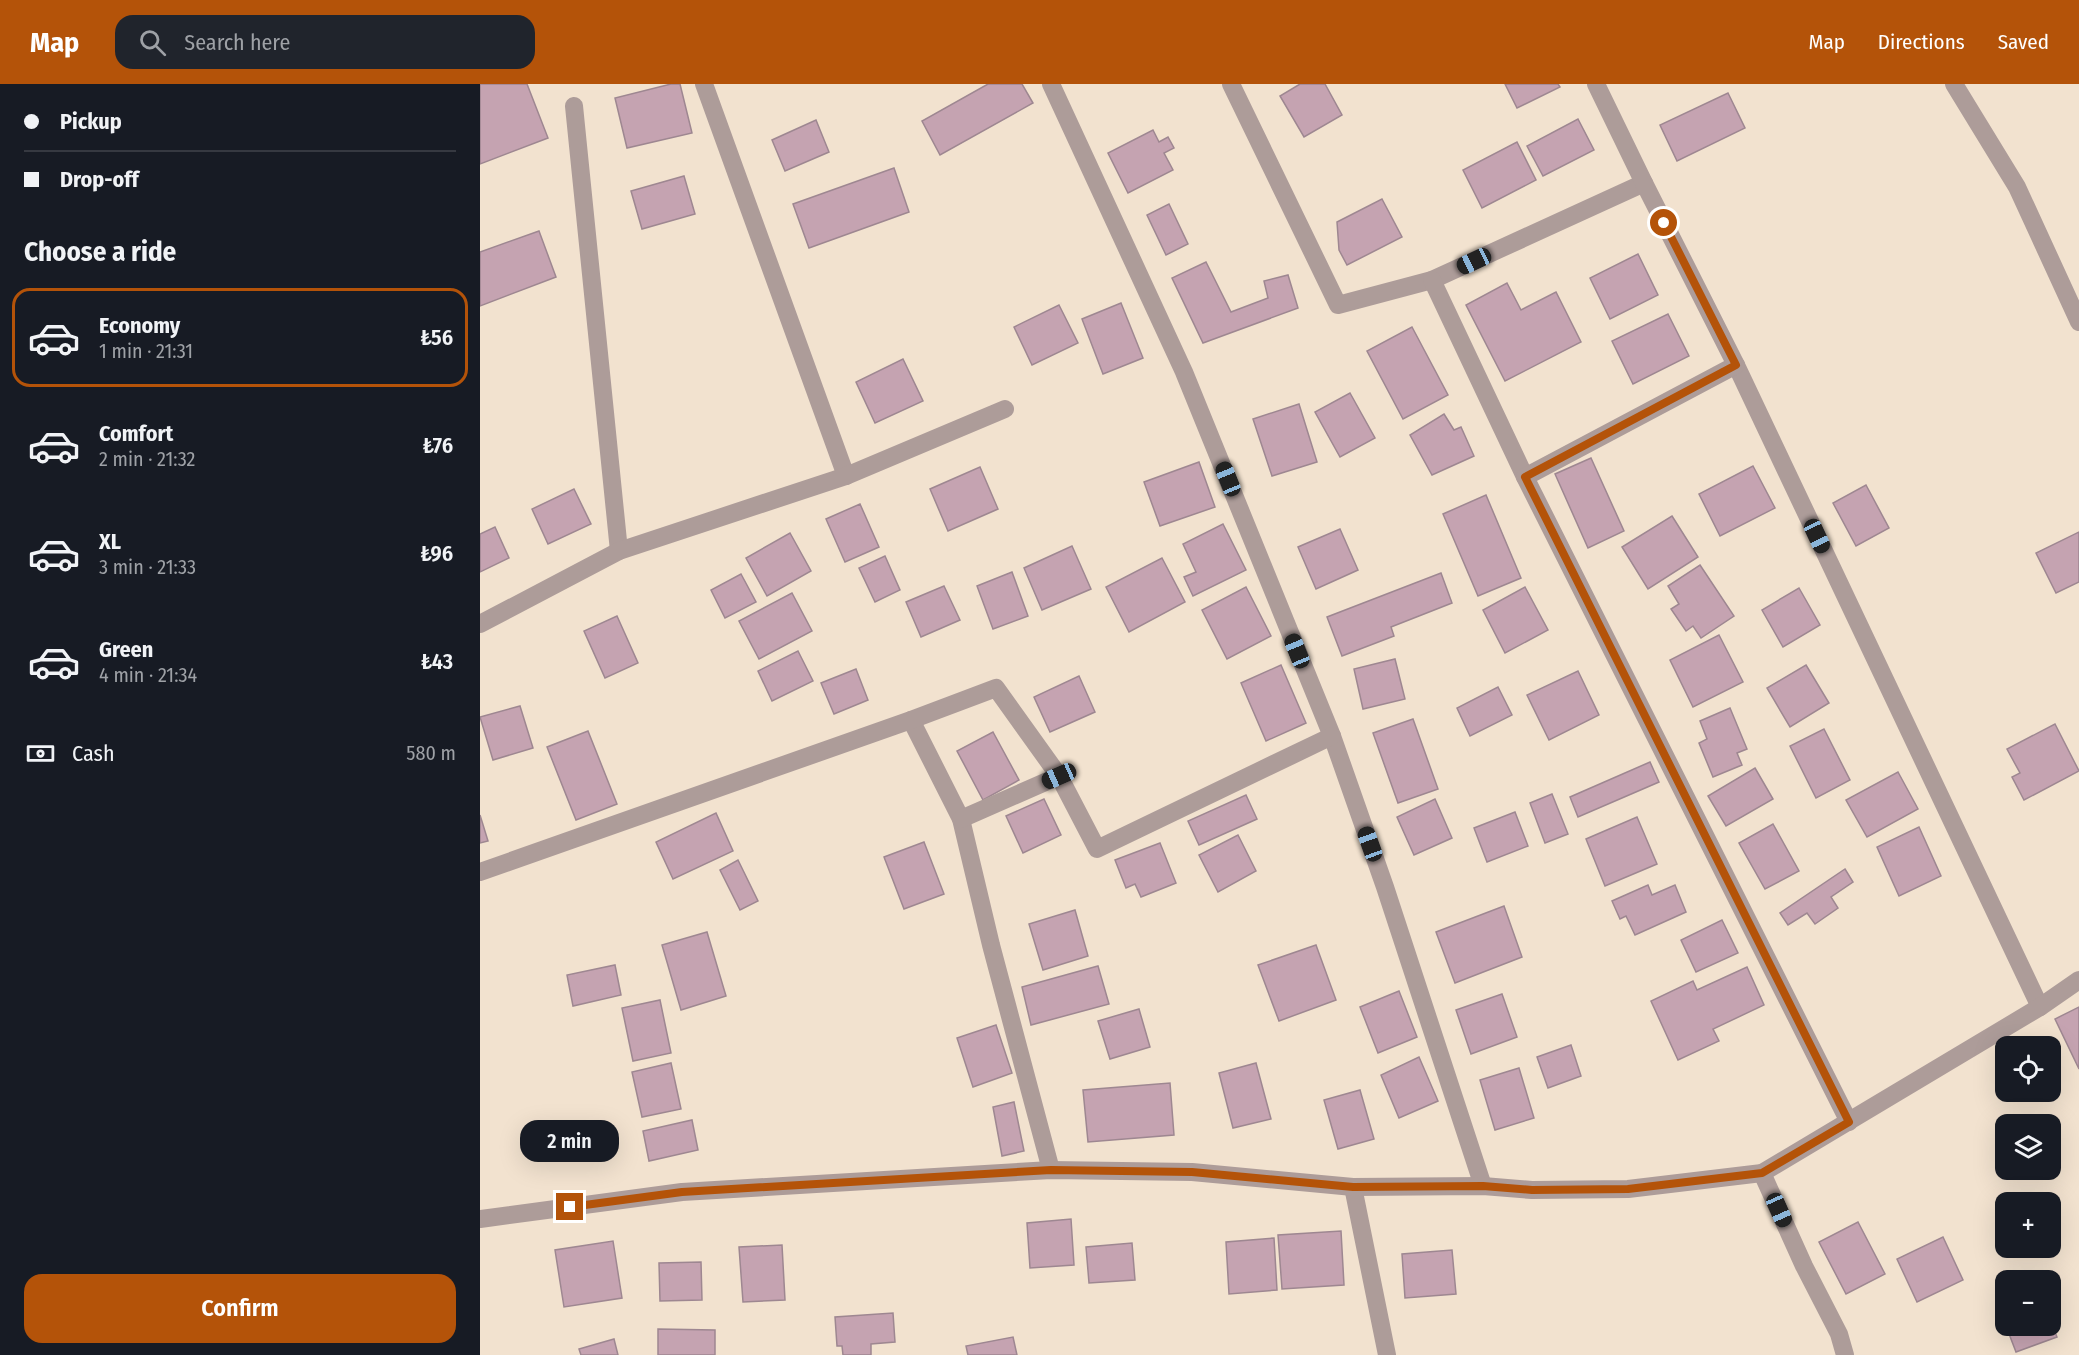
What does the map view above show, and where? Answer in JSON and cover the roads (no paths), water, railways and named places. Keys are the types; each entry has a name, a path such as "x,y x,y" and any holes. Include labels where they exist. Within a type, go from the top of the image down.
{"street":[{"path":"704,84 846,476"},
{"path":"1051,84 1184,372 1332,736 1385,887 1483,1186"},
{"path":"1231,84 1338,305 1432,280 1644,183"},
{"path":"1596,84 1736,365 2040,1007"},
{"path":"1954,84 2017,187 2079,322"},
{"path":"574,106 619,551"},
{"path":"1432,280 1525,477 1849,1122"},
{"path":"1525,477 1736,365"},
{"path":"480,624 619,551 846,476 1005,410"},
{"path":"480,872 996,688 1059,776 1096,849 1332,736"},
{"path":"911,720 961,819 991,945 1051,1170"},
{"path":"961,819 1059,776"},
{"path":"480,1219 682,1192 1051,1170 1192,1172 1353,1187 1483,1186 1532,1190 1628,1189 1762,1173 2040,1007 2079,980"},
{"path":"1762,1173 1804,1266 1839,1334 1845,1355"},
{"path":"1353,1187 1387,1355"}]}
